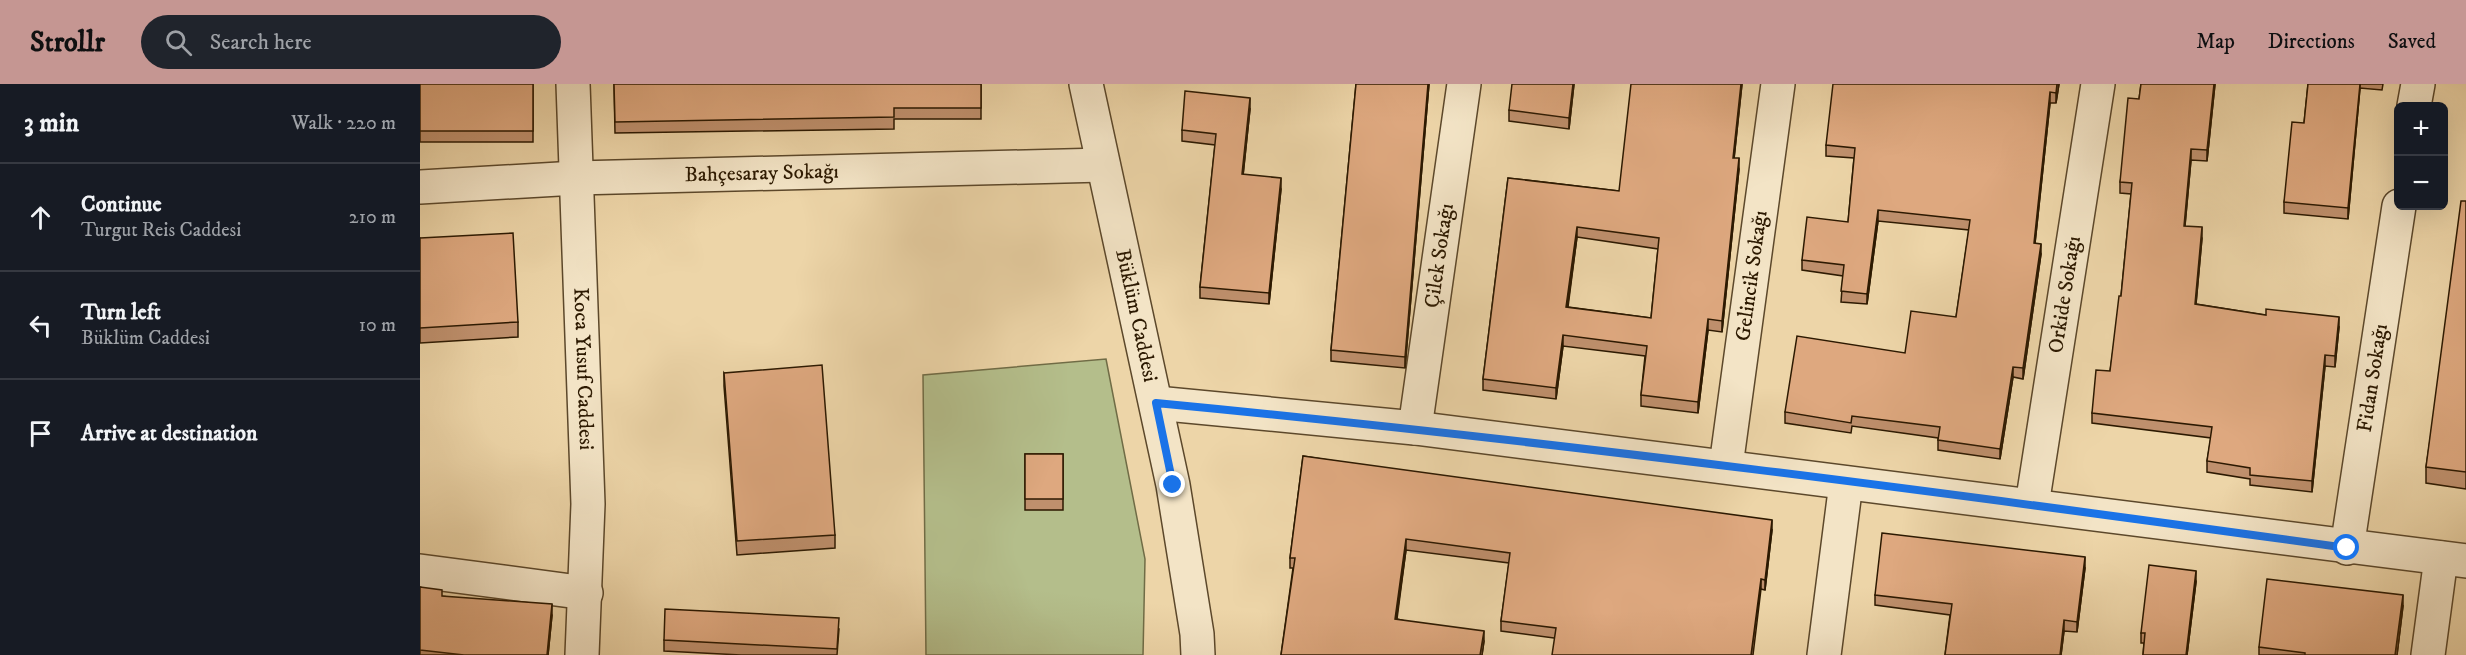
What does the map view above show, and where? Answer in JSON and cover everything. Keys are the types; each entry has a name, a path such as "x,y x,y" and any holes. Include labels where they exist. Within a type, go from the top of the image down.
{"street":[{"name":"Koca Yusuf Caddesi","path":"573,84 588,504 582,655"},
{"name":"Büklüm Caddesi","path":"1086,84 1156,403 1185,551 1198,655"},
{"name":"Çilek Sokağı","path":"1415,428 1464,84"},
{"name":"Gelincik Sokağı","path":"1726,466 1778,84"},
{"name":"Orkide Sokağı","path":"2032,505 2098,84"},
{"path":"2415,102 2418,84"},
{"name":"Bahçesaray Sokağı","path":"420,187 576,178 1103,165"},
{"name":"Fidan Sokağı","path":"2347,548 2398,210"},
{"path":"1156,403 1415,428 2453,560 2428,655"},
{"path":"1824,655 1846,483"},
{"path":"420,571 586,593"}],"green space":[{"path":"1106,359 1145,559 1143,655 926,655 923,375"}],"building":[{"path":"420,84 533,84 533,131 420,131"},
{"path":"614,84 981,84 981,108 894,108 894,117 615,122"},
{"path":"1356,84 1428,84 1405,357 1331,350"},
{"path":"1512,84 1573,84 1569,118 1509,110"},
{"path":"1631,84 1741,84 1733,158 1739,158 1722,321 1708,319 1698,402 1641,395 1647,346 1563,335 1556,388 1483,379 1508,178 1619,191","holes":["1577,227 1659,238 1651,318 1566,307"]},
{"path":"1833,84 2057,84 2056,93 2050,92 2034,243 2041,244 2023,368 2013,367 2000,449 1938,440 1940,427 1852,416 1851,423 1785,412 1797,336 1905,353 1911,311 1956,317 1970,220 1878,210 1867,294 1841,291 1844,265 1802,260 1807,217 1848,222 1855,148 1826,145"},
{"path":"2141,84 2214,84 2207,150 2191,149 2184,226 2202,227 2195,304 2266,315 2266,309 2339,317 2335,356 2325,355 2312,481 2250,475 2250,468 2207,461 2212,427 2092,413 2096,370 2110,371 2119,296 2121,296 2132,183 2120,182 2128,98 2139,99"},
{"path":"2308,84 2360,84 2348,208 2284,202 2292,122 2304,123"},
{"path":"1185,91 1250,98 1242,174 1281,178 1269,293 1200,287 1216,134 1182,130"},
{"path":"2461,201 2466,201 2466,472 2426,467"},
{"path":"513,233 518,322 420,328 420,238"},
{"path":"822,365 835,535 737,541 724,373"},
{"path":"1025,454 1063,454 1063,499 1025,499"},
{"path":"1303,456 1772,520 1765,580 1761,579 1751,655 1552,655 1556,628 1501,621 1510,553 1406,539 1395,619 1484,631 1480,655 1281,655 1295,558 1290,558"},
{"path":"1882,533 2085,557 2077,622 2064,620 2060,655 1945,655 1952,604 1875,595"},
{"path":"2149,565 2196,571 2186,655 2143,655 2145,633 2141,633"},
{"path":"2267,579 2403,595 2395,655 2305,655 2305,653 2259,647"},
{"path":"420,587 442,590 442,596 552,604 547,655 464,655 420,650"},
{"path":"665,609 839,618 837,649 664,640"}],"route":[{"path":"1173,485 1156,403 1415,428 2032,505 2347,548"}]}
